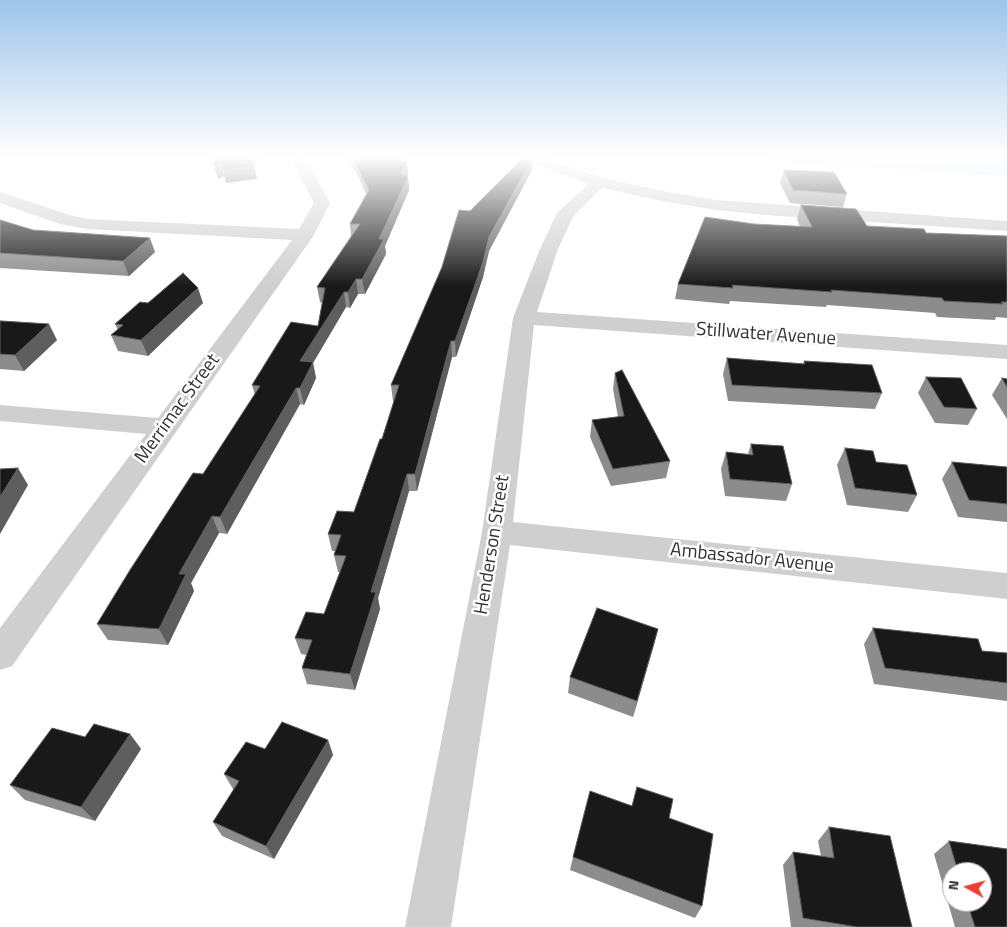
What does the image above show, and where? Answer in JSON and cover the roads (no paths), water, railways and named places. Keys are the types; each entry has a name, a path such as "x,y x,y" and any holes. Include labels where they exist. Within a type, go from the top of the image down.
{"street":[{"path":"9,200 66,220 87,224 305,235"},
{"name":"Merrimac Street","path":"0,655 305,235 322,203 321,200"},
{"name":"Henderson Street","path":"428,927 497,532 524,318 549,249 566,213 580,200"},
{"path":"688,200 765,210 1007,226"},
{"name":"Stillwater Avenue","path":"524,318 1007,352"},
{"path":"0,413 165,427"},
{"name":"Ambassador Avenue","path":"497,532 1007,586"}]}
